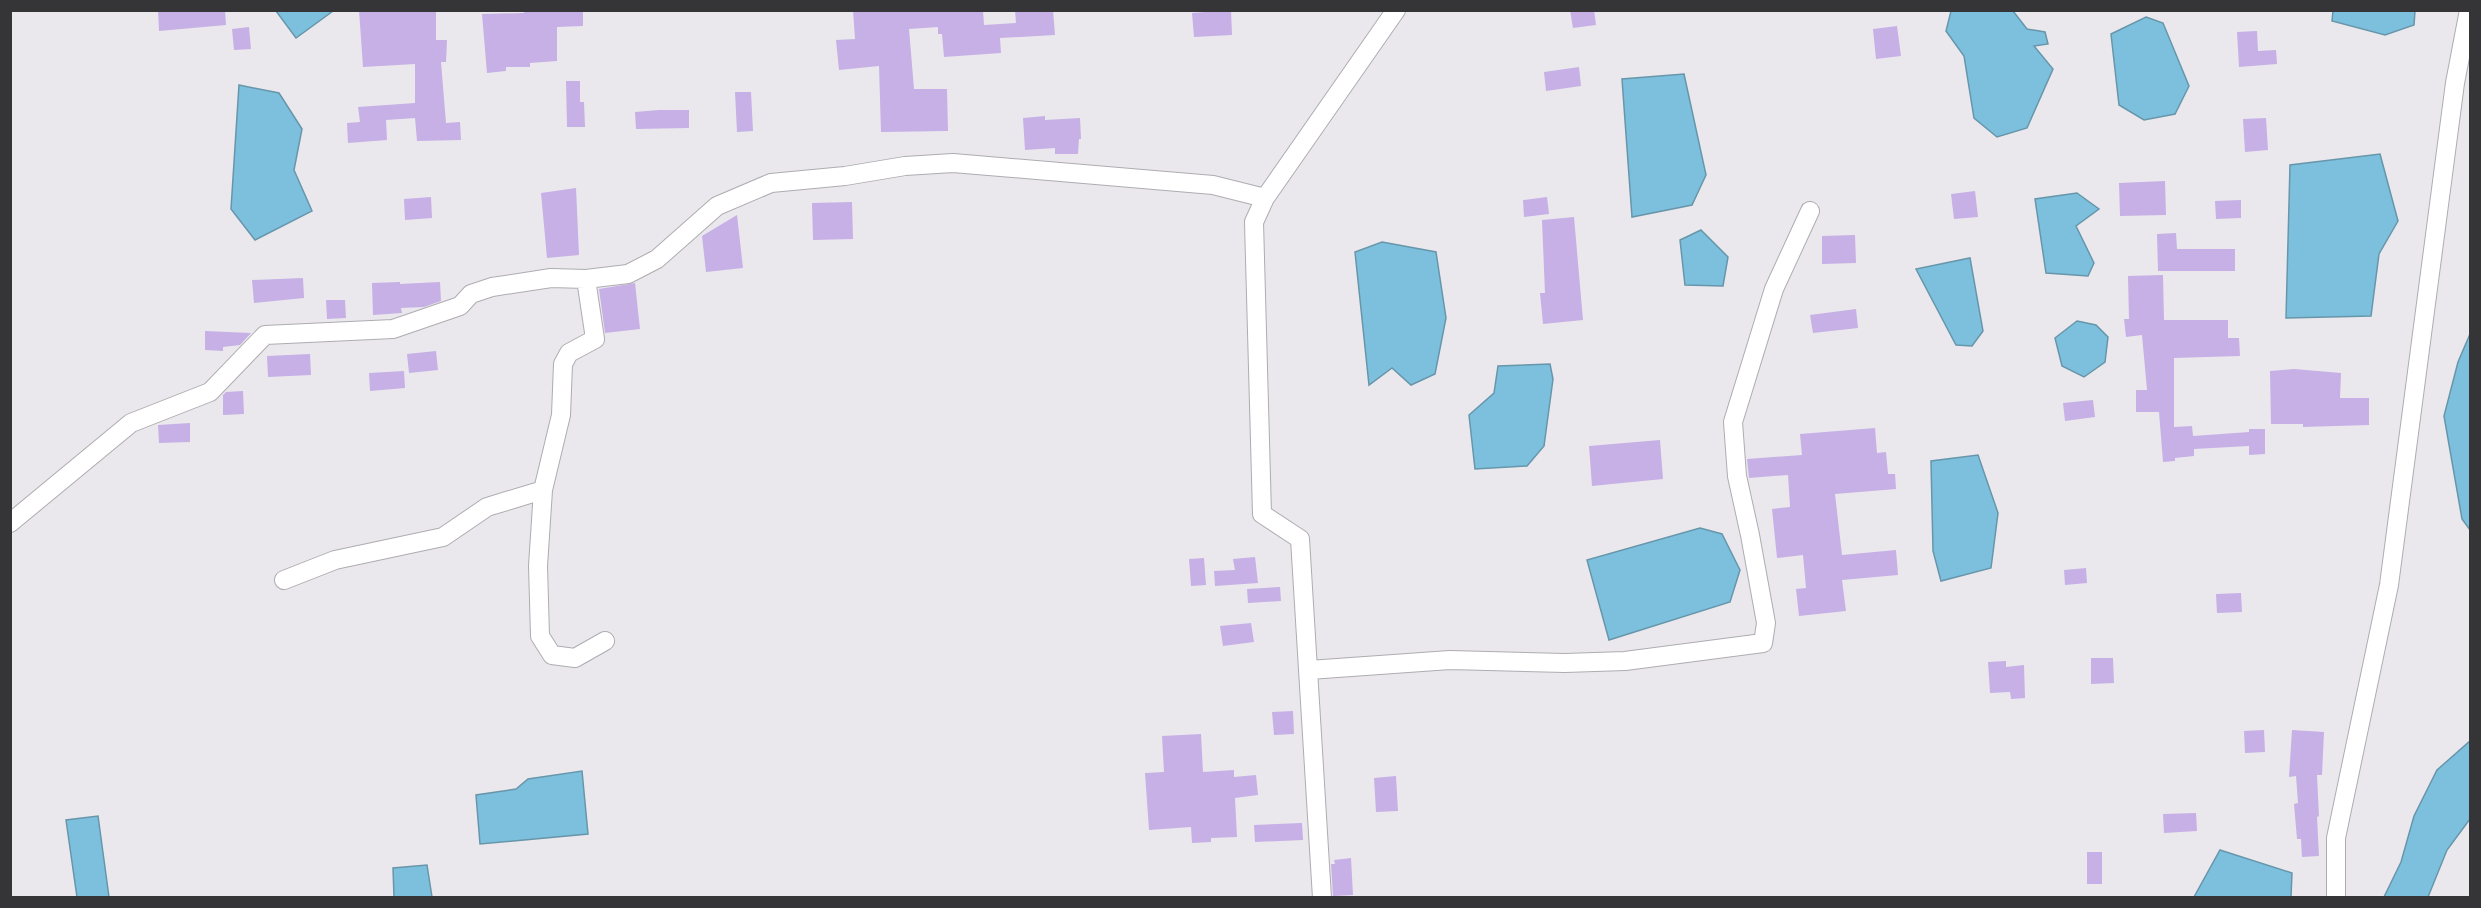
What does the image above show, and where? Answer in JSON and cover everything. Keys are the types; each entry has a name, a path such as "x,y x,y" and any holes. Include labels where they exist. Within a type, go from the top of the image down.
{"street":[{"path":"1322,897 1300,539 1262,514 1254,222 1265,198 1396,10"},
{"path":"2336,897 2336,838 2390,585 2455,83 2469,10"},
{"path":"10,523 131,423 210,392 265,335 393,329 460,306 471,294 492,288 550,278 586,279 628,274 657,260 717,206 771,183 845,176 905,166 952,163 1213,185 1265,198"},
{"path":"1309,670 1450,660 1564,663 1625,661 1762,643 1766,623 1737,476 1734,422 1774,289 1810,211"},
{"path":"586,279 595,339 569,353 563,364 561,415 543,490 538,566 540,636 552,655 575,658 605,641"},
{"path":"284,580 335,560 443,537 487,507 543,490"}],"water":[{"path":"2333,10 2415,11 2414,25 2385,35 2332,21"},
{"path":"276,11 333,11 296,38"},
{"path":"1951,11 2013,11 2027,29 2045,32 2048,44 2034,46 2053,69 2027,128 1997,137 1974,118 1964,56 1946,31"},
{"path":"2146,17 2163,23 2189,86 2175,114 2144,120 2119,105 2111,34"},
{"path":"1684,74 1706,175 1692,205 1632,217 1622,79"},
{"path":"239,85 279,93 302,129 294,170 312,211 255,240 231,209"},
{"path":"2380,154 2398,221 2379,254 2371,316 2286,318 2290,165"},
{"path":"2077,193 2099,209 2076,226 2094,263 2088,276 2046,273 2035,199"},
{"path":"1701,230 1728,257 1723,286 1685,285 1680,240"},
{"path":"1382,242 1436,252 1446,318 1435,374 1411,385 1392,368 1369,385 1355,252"},
{"path":"1970,258 1983,331 1972,346 1956,345 1916,269"},
{"path":"2077,321 2096,325 2108,337 2105,362 2084,377 2062,366 2055,338"},
{"path":"2470,334 2470,530 2462,519 2444,416 2458,362"},
{"path":"1550,364 1553,379 1544,446 1527,466 1475,469 1469,415 1494,393 1498,366"},
{"path":"1978,455 1998,513 1991,568 1941,581 1933,551 1931,461"},
{"path":"1700,528 1722,534 1740,570 1730,602 1609,640 1587,560"},
{"path":"2470,741 2470,819 2447,850 2428,897 2384,897 2401,862 2414,816 2437,770"},
{"path":"582,771 588,834 480,844 476,795 516,789 528,779"},
{"path":"98,816 109,897 77,897 66,820"},
{"path":"2220,850 2292,873 2291,897 2194,897"},
{"path":"427,865 432,897 394,897 393,868"}],"building":[{"path":"158,10 225,10 226,25 159,31"},
{"path":"359,10 436,10 436,40 447,40 446,62 441,62 446,123 460,122 461,140 417,141 415,118 386,120 387,140 348,143 347,123 360,122 358,107 415,103 415,64 363,67"},
{"path":"524,10 583,10 583,26 557,27 557,61 530,63 530,67 506,67 506,71 487,73 482,14 524,13"},
{"path":"853,10 983,10 984,25 1016,23 1015,10 1053,10 1055,35 1000,38 1001,53 944,57 942,34 938,34 938,27 909,29 914,89 947,89 948,131 881,132 879,66 839,70 836,40 855,39"},
{"path":"1231,10 1232,35 1194,37 1192,13"},
{"path":"1570,10 1594,10 1596,25 1573,28"},
{"path":"1897,26 1901,56 1876,59 1873,29"},
{"path":"249,27 251,49 234,50 232,29"},
{"path":"2257,31 2258,51 2276,50 2277,64 2239,67 2237,32"},
{"path":"1579,67 1581,86 1546,91 1544,72"},
{"path":"566,81 580,81 580,102 584,102 585,127 567,127"},
{"path":"735,92 751,92 753,131 737,132"},
{"path":"689,110 689,128 636,129 635,112"},
{"path":"1045,116 1045,120 1080,118 1081,139 1079,139 1078,154 1055,154 1055,148 1025,150 1023,118"},
{"path":"2266,118 2268,150 2245,152 2243,119"},
{"path":"2165,181 2166,215 2120,216 2119,183"},
{"path":"576,188 579,255 547,258 541,193"},
{"path":"1975,191 1978,217 1954,219 1951,194"},
{"path":"431,197 432,218 405,220 404,199"},
{"path":"1547,197 1549,214 1524,217 1523,200"},
{"path":"2241,200 2241,218 2216,219 2215,201"},
{"path":"852,202 853,239 813,240 812,203"},
{"path":"737,215 743,268 706,272 702,236"},
{"path":"1574,217 1583,320 1543,324 1540,293 1545,293 1542,220"},
{"path":"2176,233 2177,249 2235,249 2235,271 2158,271 2157,234"},
{"path":"1855,235 1856,263 1822,264 1822,236"},
{"path":"2163,275 2164,320 2228,320 2228,338 2239,338 2240,356 2174,358 2174,427 2192,426 2193,436 2265,429 2265,454 2249,455 2249,446 2194,449 2194,456 2163,462 2159,412 2136,412 2136,390 2147,390 2142,335 2126,337 2124,319 2129,319 2128,276"},
{"path":"303,278 304,298 254,303 252,280"},
{"path":"400,282 400,284 440,282 441,301 424,307 401,308 402,313 373,315 372,283"},
{"path":"635,283 640,329 605,333 599,289"},
{"path":"326,300 345,300 346,318 327,319"},
{"path":"1856,309 1858,328 1813,333 1810,315"},
{"path":"205,331 251,333 240,345 223,347 223,351 205,350"},
{"path":"436,351 438,370 409,373 407,354"},
{"path":"310,354 311,375 268,377 267,356"},
{"path":"2294,369 2341,373 2340,398 2369,398 2369,425 2303,427 2303,424 2271,424 2270,371"},
{"path":"404,371 405,388 370,391 369,373"},
{"path":"243,391 244,414 223,415 223,395 226,392"},
{"path":"2093,400 2095,417 2065,421 2063,403"},
{"path":"190,423 190,442 159,443 158,425"},
{"path":"1875,428 1877,453 1886,452 1888,474 1895,474 1896,489 1835,494 1842,555 1896,550 1898,575 1842,580 1846,611 1799,616 1796,589 1806,588 1803,555 1777,558 1772,509 1790,507 1788,475 1749,478 1747,459 1802,455 1800,434"},
{"path":"1660,440 1663,479 1592,486 1589,446"},
{"path":"1255,557 1258,583 1215,586 1214,571 1235,570 1233,559"},
{"path":"1204,558 1206,585 1191,586 1189,559"},
{"path":"2086,568 2087,583 2065,585 2064,570"},
{"path":"1280,587 1281,601 1248,603 1247,589"},
{"path":"2241,593 2242,612 2217,613 2216,594"},
{"path":"1251,623 1254,642 1223,646 1220,626"},
{"path":"2091,658 2113,658 2114,683 2091,684"},
{"path":"2006,661 2006,667 2024,665 2025,698 2011,699 2010,692 1990,693 1988,662"},
{"path":"1293,711 1294,734 1274,735 1272,712"},
{"path":"2264,730 2265,752 2245,753 2244,731"},
{"path":"2292,730 2324,732 2322,775 2317,775 2319,856 2302,857 2301,839 2297,839 2294,804 2298,803 2296,776 2289,777"},
{"path":"1201,734 1203,772 1234,770 1234,777 1256,775 1258,795 1235,798 1237,837 1211,838 1211,842 1192,843 1191,827 1149,830 1145,773 1164,772 1162,736"},
{"path":"1396,776 1398,811 1376,812 1374,778"},
{"path":"2196,813 2197,831 2164,833 2163,814"},
{"path":"1302,823 1303,840 1255,842 1254,825"},
{"path":"2087,852 2102,852 2102,884 2087,884"},
{"path":"1351,858 1353,895 1333,896 1331,864 1335,864 1334,860"}]}
